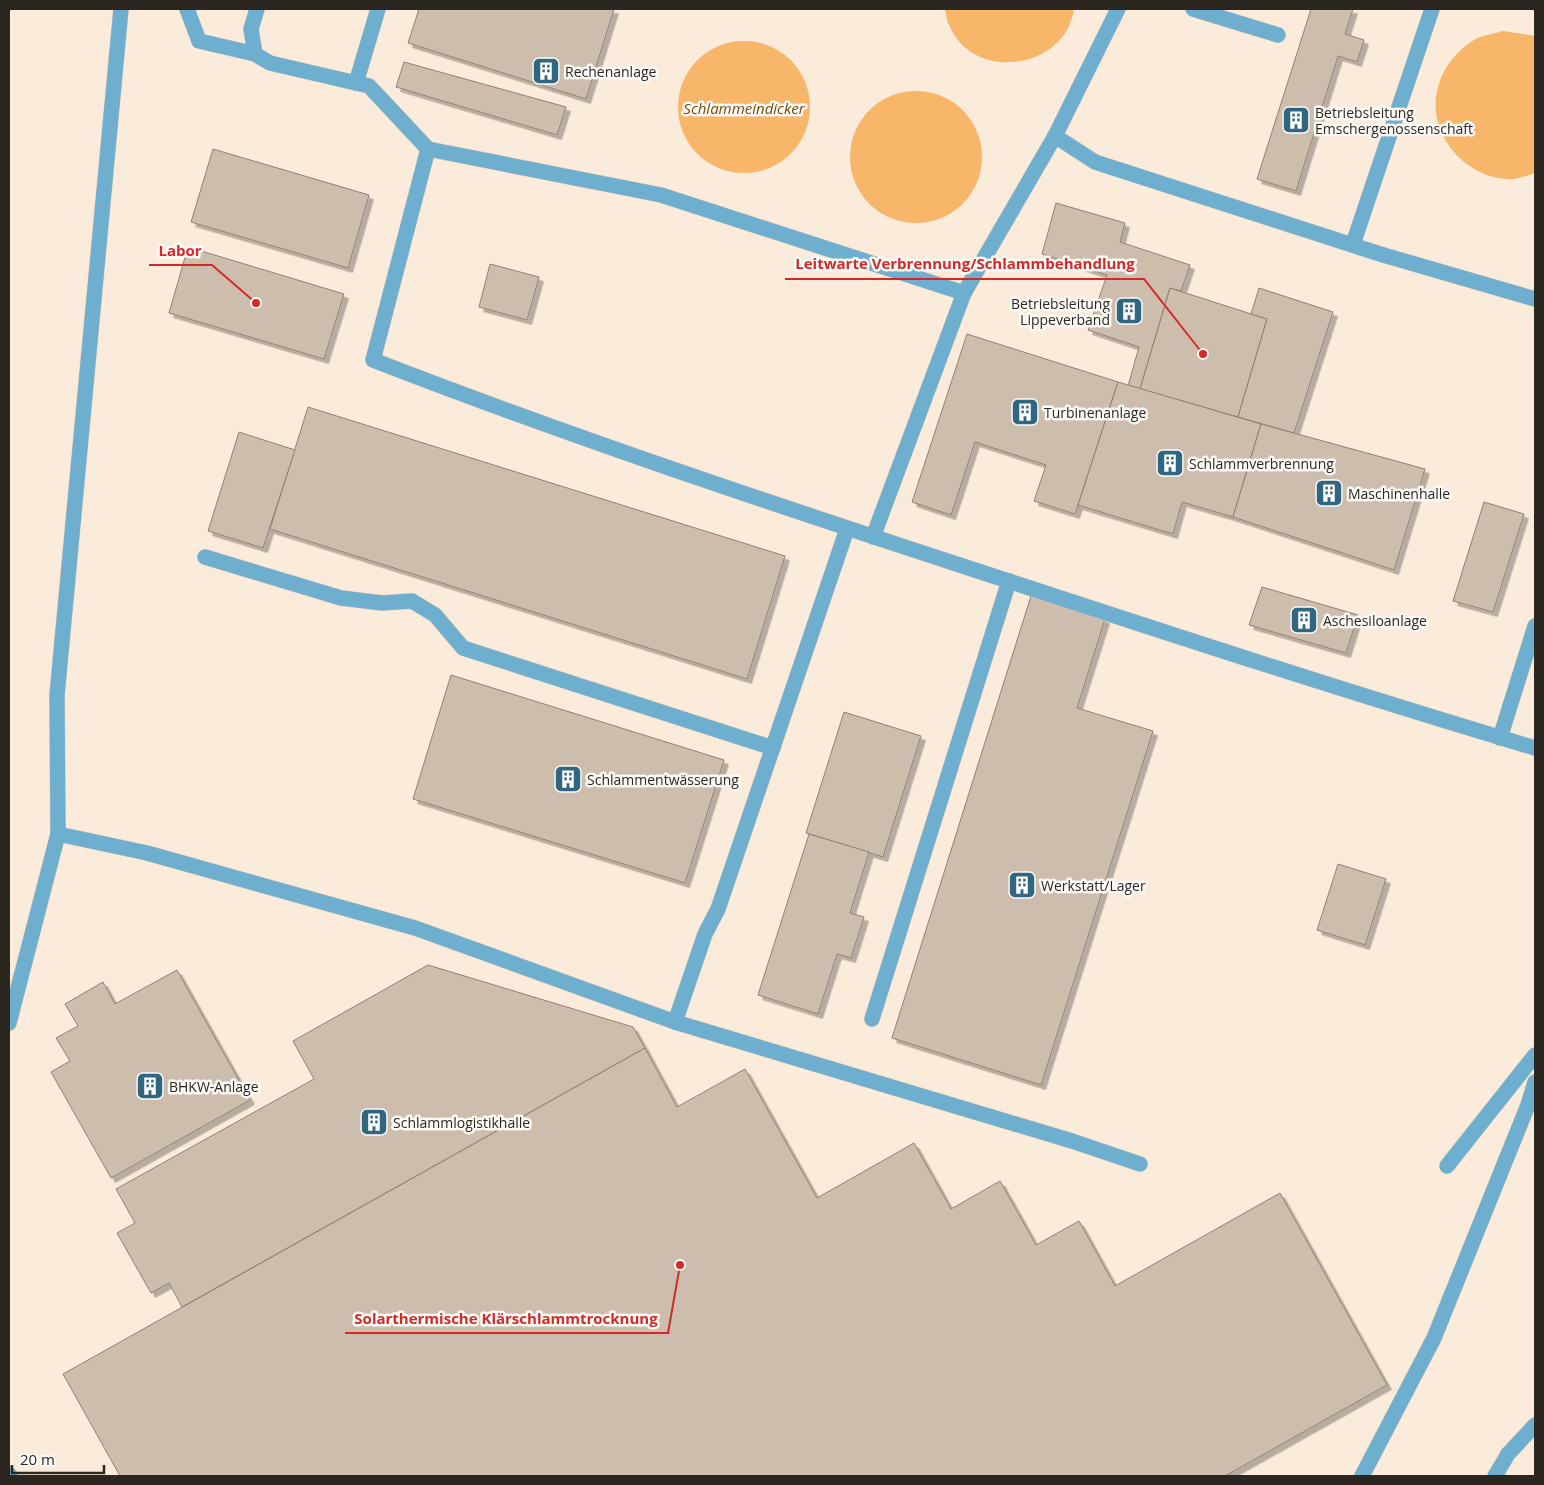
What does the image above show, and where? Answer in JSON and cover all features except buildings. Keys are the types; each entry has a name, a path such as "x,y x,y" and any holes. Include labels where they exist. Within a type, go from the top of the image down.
{"lane":[{"path":"9,1022 58,834 57,695 122,9"},
{"path":"187,9 199,41 255,54 270,63 369,86 428,149 661,195 964,293"},
{"path":"255,54 251,29 257,9"},
{"path":"356,83 378,9"},
{"path":"873,537 964,293 1055,136 1118,9"},
{"path":"1193,9 1278,35"},
{"path":"1353,244 1432,9"},
{"path":"1055,136 1095,162 1353,244 1535,299"},
{"path":"428,149 373,360 522,418 848,529 1535,748"},
{"path":"675,1022 705,934 718,909 848,529"},
{"path":"205,558 341,598 382,603 412,601 435,615 463,648 773,748"},
{"path":"872,1019 1009,581"},
{"path":"1500,738 1535,626"},
{"path":"58,834 147,853 415,928 675,1022 1062,1138 1140,1164"},
{"path":"1447,1166 1535,1056"},
{"path":"1362,1476 1434,1338 1528,1105 1535,1082"},
{"path":"1495,1476 1508,1454 1535,1425"}],"water":[{"path":"945,9 1074,9 1067,29 1055,45 1038,56 1018,62 998,62 979,56 962,45 949,25"},
{"path":"1503,31 1535,36 1535,173 1513,179 1495,177 1479,171 1464,162 1452,150 1443,135 1437,119 1436,101 1439,84 1448,65 1457,54 1477,38"},
{"name":"Schlammeindicker","path":"744,41 757,42 769,46 791,60 805,82 809,94 809,120 805,132 791,154 769,168 757,172 744,173 731,172 719,168 697,154 683,132 679,120 678,107 679,94 683,82 697,60 719,46 731,42"},
{"path":"916,91 929,92 941,96 963,110 977,132 981,144 981,170 977,182 963,204 941,218 929,222 916,223 903,222 891,218 869,204 855,182 851,170 850,157 851,144 855,132 869,110 891,96 903,92"}],"place":[{"name":"Rechenanlage","path":"546,71"},
{"name":"Betriebsleitung Emschergenossenschaft","path":"1296,120"},
{"name":"Labor","path":"256,303"},
{"name":"Betriebsleitung Lippeverband","path":"1129,311"},
{"name":"Leitwarte Verbrennung/Schlammbehandlung","path":"1203,354"},
{"name":"Turbinenanlage","path":"1025,412"},
{"name":"Schlammverbrennung","path":"1170,463"},
{"name":"Maschinenhalle","path":"1329,493"},
{"name":"Aschesiloanlage","path":"1304,620"},
{"name":"Schlammentwässerung","path":"568,779"},
{"name":"Werkstatt/Lager","path":"1022,885"},
{"name":"BHKW-Anlage","path":"150,1086"},
{"name":"Schlammlogistikhalle","path":"374,1122"},
{"name":"Solarthermische Klärschlammtrocknung","path":"680,1265"}]}
